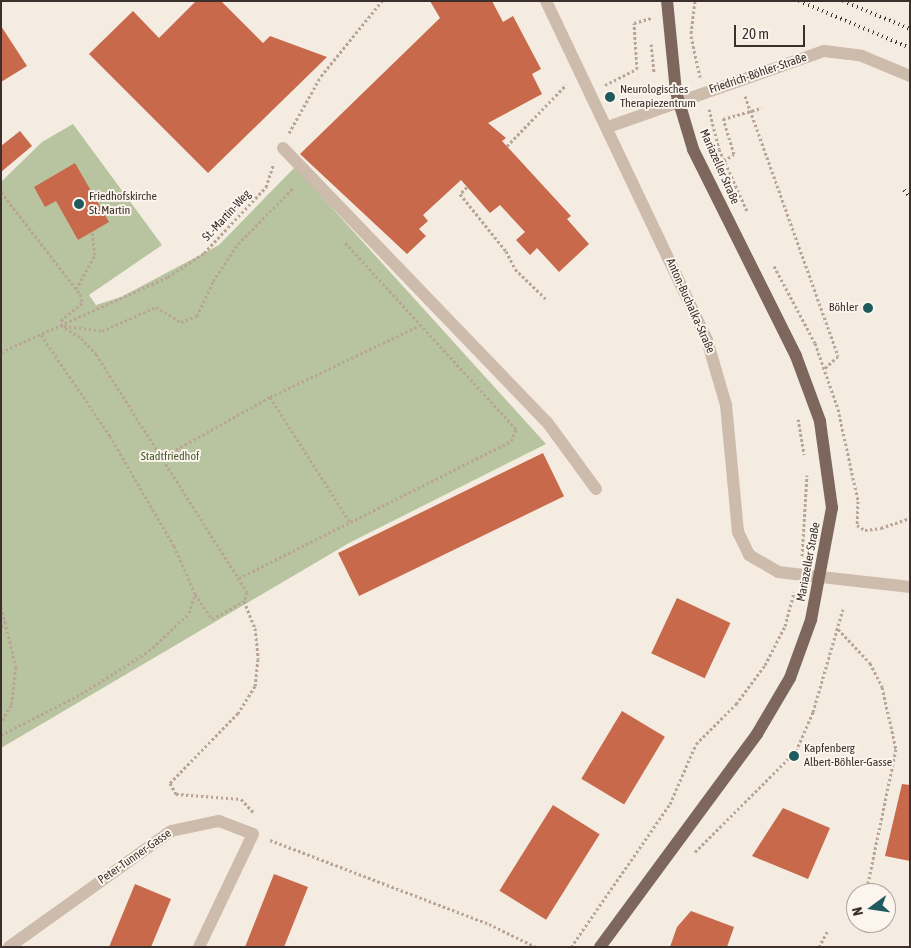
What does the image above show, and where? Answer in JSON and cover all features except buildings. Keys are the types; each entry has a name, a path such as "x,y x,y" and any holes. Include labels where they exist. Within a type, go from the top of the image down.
{"main road":[{"name":"Mariazeller Straße","path":"600,947 757,734 790,678 821,577 832,508 820,421 796,356 693,149 676,92 667,1"}],"street":[{"name":"Anton-Buchalka-Straße","path":"546,1 608,127 718,372 742,540 762,567 821,577 910,587"},
{"name":"Friedrich-Böhler-Straße","path":"608,127 824,51 862,56 910,76"},
{"path":"284,148 547,422 596,489"},
{"path":"889,584 910,579"},
{"name":"Peter-Tunner-Gasse","path":"9,947 172,831 219,821 253,834"},
{"path":"199,947 226,882 253,834"}],"path":[{"name":"St.-Martin-Weg","path":"1,352 168,277 204,253 266,187 273,164 284,148 321,76 382,1"},
{"path":"695,1 691,36 701,80"},
{"path":"607,83 637,69 634,23 652,18"},
{"path":"740,80 838,356 824,369"},
{"path":"507,146 571,81"},
{"path":"708,106 724,161 750,218"},
{"path":"724,161 734,154 723,119 761,108"},
{"path":"273,164 278,170"},
{"path":"289,181 301,194"},
{"path":"61,325 102,331 156,307 172,320 198,316 213,281 238,244 295,186"},
{"path":"467,187 460,194 506,251 515,269 547,300"},
{"path":"1,192 76,289 82,303 62,319 61,325"},
{"path":"76,289 96,255 92,232"},
{"path":"239,578 511,441 516,429 341,237"},
{"path":"770,259 824,369 849,450 858,501 857,525 865,530 881,528 910,518"},
{"path":"61,325 82,338 96,354 247,592 244,601 255,628 258,659 255,686 238,713 170,783 176,794 241,799 256,815 253,834 489,924 536,947"},
{"path":"163,457 270,397 420,325"},
{"path":"41,335 110,436 174,546 195,594 212,619 244,601"},
{"path":"270,397 350,522"},
{"path":"1,735 81,694 149,651 189,612 195,594"},
{"path":"1,607 7,619 16,667 11,705 1,722"},
{"path":"689,859 796,750 813,712 844,609"},
{"path":"1,627 7,619"},
{"path":"838,629 870,663 882,687 896,749 868,882"},
{"path":"819,947 828,930"}],"green space":[{"name":"Stadtfriedhof","path":"73,124 162,245 89,295 96,305 121,297 219,245 295,167 546,444 349,543 1,748 1,182 42,142"}],"railway":[{"path":"799,1 910,48"},
{"path":"843,1 910,29"},
{"path":"904,190 910,197"}],"place":[{"name":"Neurologisches Therapiezentrum","path":"610,97"},
{"name":"Friedhofskirche St. Martin","path":"79,204"},
{"name":"Böhler","path":"868,308"},
{"name":"Kapfenberg Albert-Böhler-Gasse","path":"794,756"}]}
